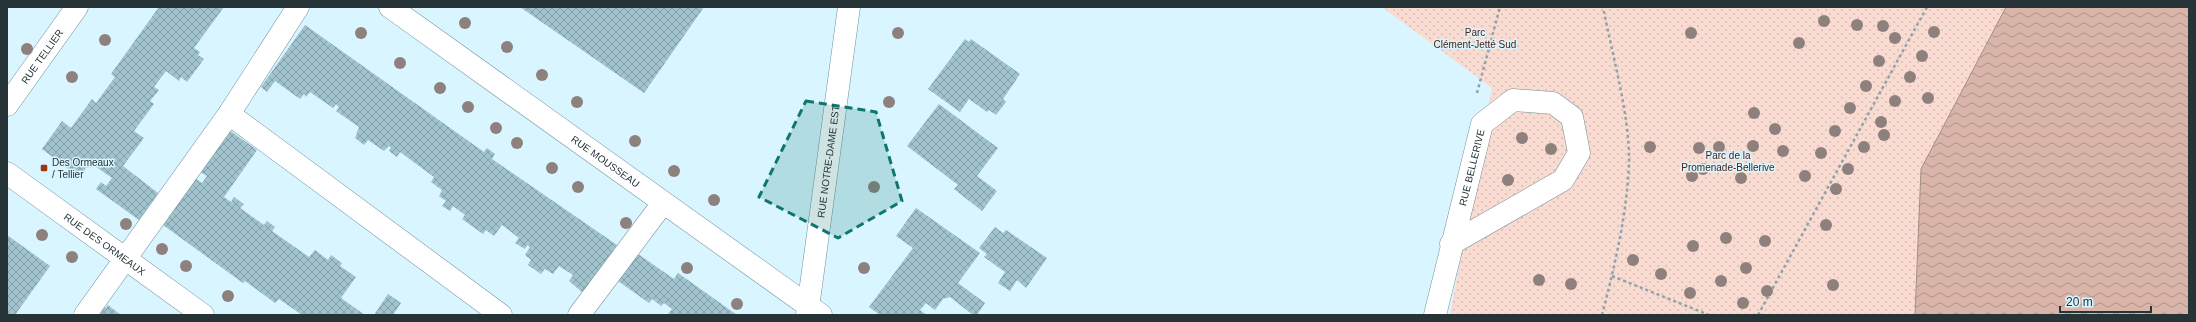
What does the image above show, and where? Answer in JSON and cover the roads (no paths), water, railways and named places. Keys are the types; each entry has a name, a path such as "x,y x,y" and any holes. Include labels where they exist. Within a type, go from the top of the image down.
{"street":[{"name":"RUE TELLIER","path":"7,105 77,7"},
{"path":"85,315 229,114 298,7"},
{"name":"RUE MOUSSEAU","path":"390,7 812,312"},
{"name":"RUE NOTRE-DAME EST","path":"812,312 849,7"},
{"name":"RUE BELLERIVE","path":"1435,315 1451,244 1482,124 1513,100 1553,103 1572,117 1579,153 1563,180 1451,244"},
{"path":"229,114 501,315"},
{"name":"RUE DES ORMEAUX","path":"7,173 203,315"},
{"path":"578,315 663,203"}],"water":[{"path":"2006,7 2189,7 2189,315 1915,315 1921,169"}],"place":[{"name":"Des Ormeaux / Tellier","path":"44,168"}],"park label":[{"name":"Parc Clément-Jetté Sud","path":"1475,38"},
{"name":"Parc de la Promenade-Bellerive","path":"1728,160"}]}
